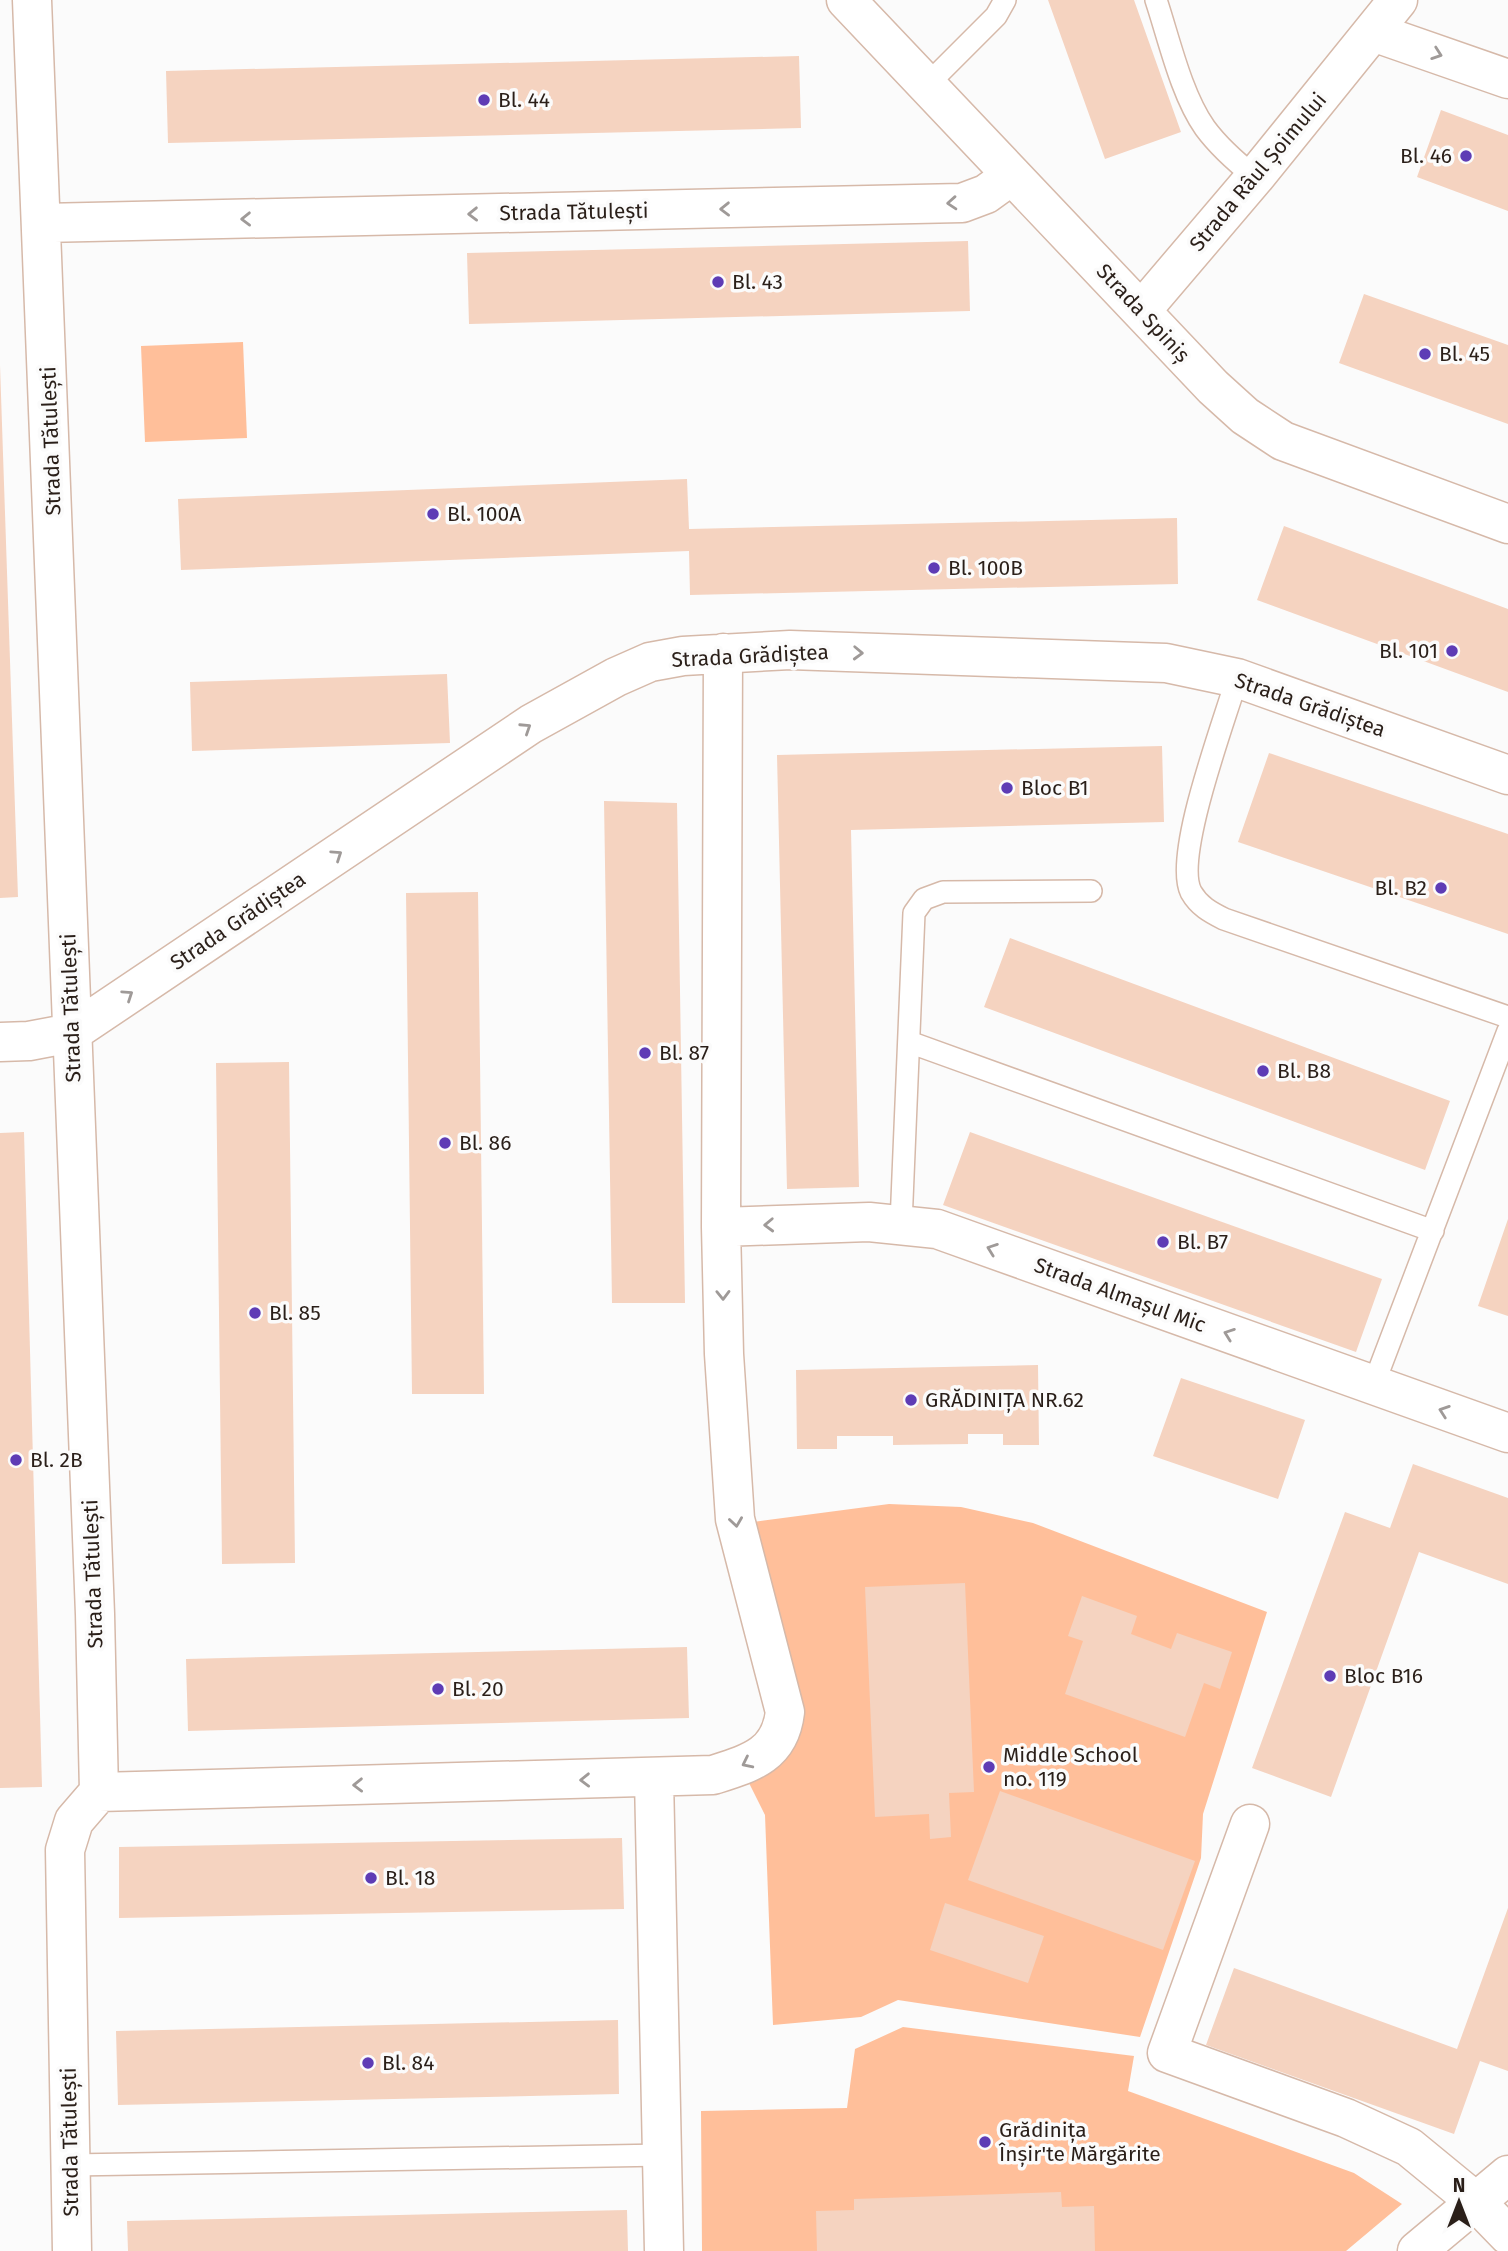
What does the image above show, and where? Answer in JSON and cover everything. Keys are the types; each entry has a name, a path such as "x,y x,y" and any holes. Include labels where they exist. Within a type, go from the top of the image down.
{"street":[{"name":"Strada Tătulești","path":"32,0 43,223 71,1033 95,1614 99,1792 74,1821 65,1850 72,2251"},
{"name":"Strada Spiniș","path":"846,0 1213,387 1245,416 1283,441 1508,524"},
{"name":"Strada Râul Șoimului","path":"1141,311 1255,177 1398,0"},
{"path":"1373,32 1508,79"},
{"name":"Strada Tătulești","path":"43,223 962,204 986,194 1013,175"},
{"name":"Strada Grădiștea","path":"0,1042 29,1041 71,1033 531,724 616,677 650,662 723,653 790,650 1166,663 1237,678 1508,775"},
{"path":"99,1792 713,1775 758,1757 774,1746 783,1731 785,1712 735,1520 724,1354 721,1227 723,653"},
{"name":"Strada Almașul Mic","path":"721,1227 830,1222 901,1224 937,1229 1508,1433"},
{"path":"653,1778 664,2155 664,2251"},
{"path":"1250,1824 1167,2053 1380,2132 1409,2147 1476,2202 1508,2235"},
{"path":"1417,2251 1508,2175"}],"lane":[{"path":"927,85 996,16 1005,0"},
{"path":"1156,0 1192,105 1203,126 1223,151 1255,177"},
{"path":"1237,678 1194,821 1186,862 1191,890 1204,908 1223,919 1508,1017"},
{"path":"901,1224 914,913 924,899 943,892 1091,891"},
{"path":"1373,1386 1508,1031"},
{"path":"909,1042 1433,1231"},
{"path":"71,2165 664,2155"}],"shaded area":[{"path":"243,342 247,438 145,442 141,346"},
{"name":"Middle School no. 119","path":"889,1504 961,1507 1033,1523 1267,1612 1203,1814 1201,1858 1140,2037 898,2000 861,2017 773,2025 765,1815 745,1775 774,1759 753,1522"},
{"name":"Grădinița Înșir'te Mărgărite","path":"903,2027 1134,2056 1128,2091 1354,2173 1402,2204 1346,2251 702,2251 701,2111 847,2108 855,2049"}],"building":[{"path":"1048,0 1134,0 1181,132 1105,159"},
{"name":"Bl. 44","path":"799,56 801,128 168,143 166,71"},
{"name":"Bl. 46","path":"1441,110 1508,135 1508,211 1417,177"},
{"name":"Bl. 43","path":"968,241 970,311 469,324 467,253"},
{"name":"Bl. 45","path":"1364,294 1508,345 1508,424 1339,363"},
{"path":"0,365 18,897 0,898"},
{"path":"687,479 689,529 1177,518 1178,584 690,595 689,551 181,570 178,499"},
{"name":"Bl. 101","path":"1284,526 1508,609 1508,692 1257,600"},
{"path":"447,674 450,743 192,751 190,682"},
{"path":"1162,746 1164,822 851,830 859,1187 787,1189 777,755"},
{"name":"Bl. B2","path":"1269,753 1508,834 1508,934 1238,842"},
{"name":"Bl. 87","path":"604,801 677,803 685,1303 612,1303"},
{"name":"Bl. 86","path":"478,892 484,1394 412,1394 406,893"},
{"name":"Bl. B8","path":"1010,938 1450,1101 1425,1170 984,1007"},
{"name":"Bl. 85","path":"289,1062 295,1563 222,1564 216,1063"},
{"name":"Bl. 2B","path":"24,1132 42,1787 0,1788 0,1133"},
{"name":"Bl. B7","path":"970,1132 1382,1279 1356,1352 943,1205"},
{"path":"1508,1219 1508,1316 1478,1306"},
{"path":"1038,1365 1039,1445 1003,1445 1003,1434 968,1434 968,1444 893,1445 893,1436 837,1436 837,1449 797,1449 796,1370"},
{"path":"1181,1378 1305,1420 1278,1499 1153,1456"},
{"name":"Bloc B16","path":"1413,1464 1508,1498 1508,1584 1419,1552 1331,1797 1252,1768 1345,1512 1390,1528"},
{"path":"965,1583 974,1792 949,1793 951,1837 930,1839 929,1814 875,1817 865,1587"},
{"path":"1082,1596 1137,1616 1131,1634 1171,1649 1177,1633 1232,1652 1220,1689 1204,1683 1185,1737 1065,1694 1083,1641 1068,1636"},
{"name":"Bl. 20","path":"687,1647 689,1718 188,1731 186,1659"},
{"path":"1000,1791 1195,1861 1163,1950 968,1880"},
{"name":"Bl. 18","path":"622,1838 624,1909 119,1918 119,1847"},
{"path":"945,1903 1044,1936 1028,1983 930,1950"},
{"path":"1508,1908 1508,2071 1480,2061 1454,2134 1206,2045 1234,1968 1457,2049"},
{"name":"Bl. 84","path":"618,2020 619,2094 118,2105 116,2031"},
{"path":"1061,2192 1062,2207 1094,2206 1095,2251 817,2251 816,2211 854,2210 854,2199"},
{"path":"627,2210 628,2251 128,2251 127,2221"}],"place":[{"name":"Bl. 44","path":"484,100"},
{"name":"Bl. 46","path":"1466,156"},
{"name":"Bl. 43","path":"718,282"},
{"name":"Bl. 45","path":"1425,354"},
{"name":"Bl. 100A","path":"433,514"},
{"name":"Bl. 100B","path":"934,568"},
{"name":"Bl. 101","path":"1452,651"},
{"name":"Bloc B1","path":"1007,788"},
{"name":"Bl. B2","path":"1441,888"},
{"name":"Bl. 87","path":"645,1053"},
{"name":"Bl. B8","path":"1263,1071"},
{"name":"Bl. 86","path":"445,1143"},
{"name":"Bl. B7","path":"1163,1242"},
{"name":"Bl. 85","path":"255,1313"},
{"name":"GRĂDINIȚA NR.62","path":"911,1400"},
{"name":"Bl. 2B","path":"16,1460"},
{"name":"Bloc B16","path":"1330,1676"},
{"name":"Bl. 20","path":"438,1689"},
{"name":"Middle School no. 119","path":"989,1767"},
{"name":"Bl. 18","path":"371,1878"},
{"name":"Bl. 84","path":"368,2063"},
{"name":"Grădinița Înșir'te Mărgărite","path":"985,2142"}]}
